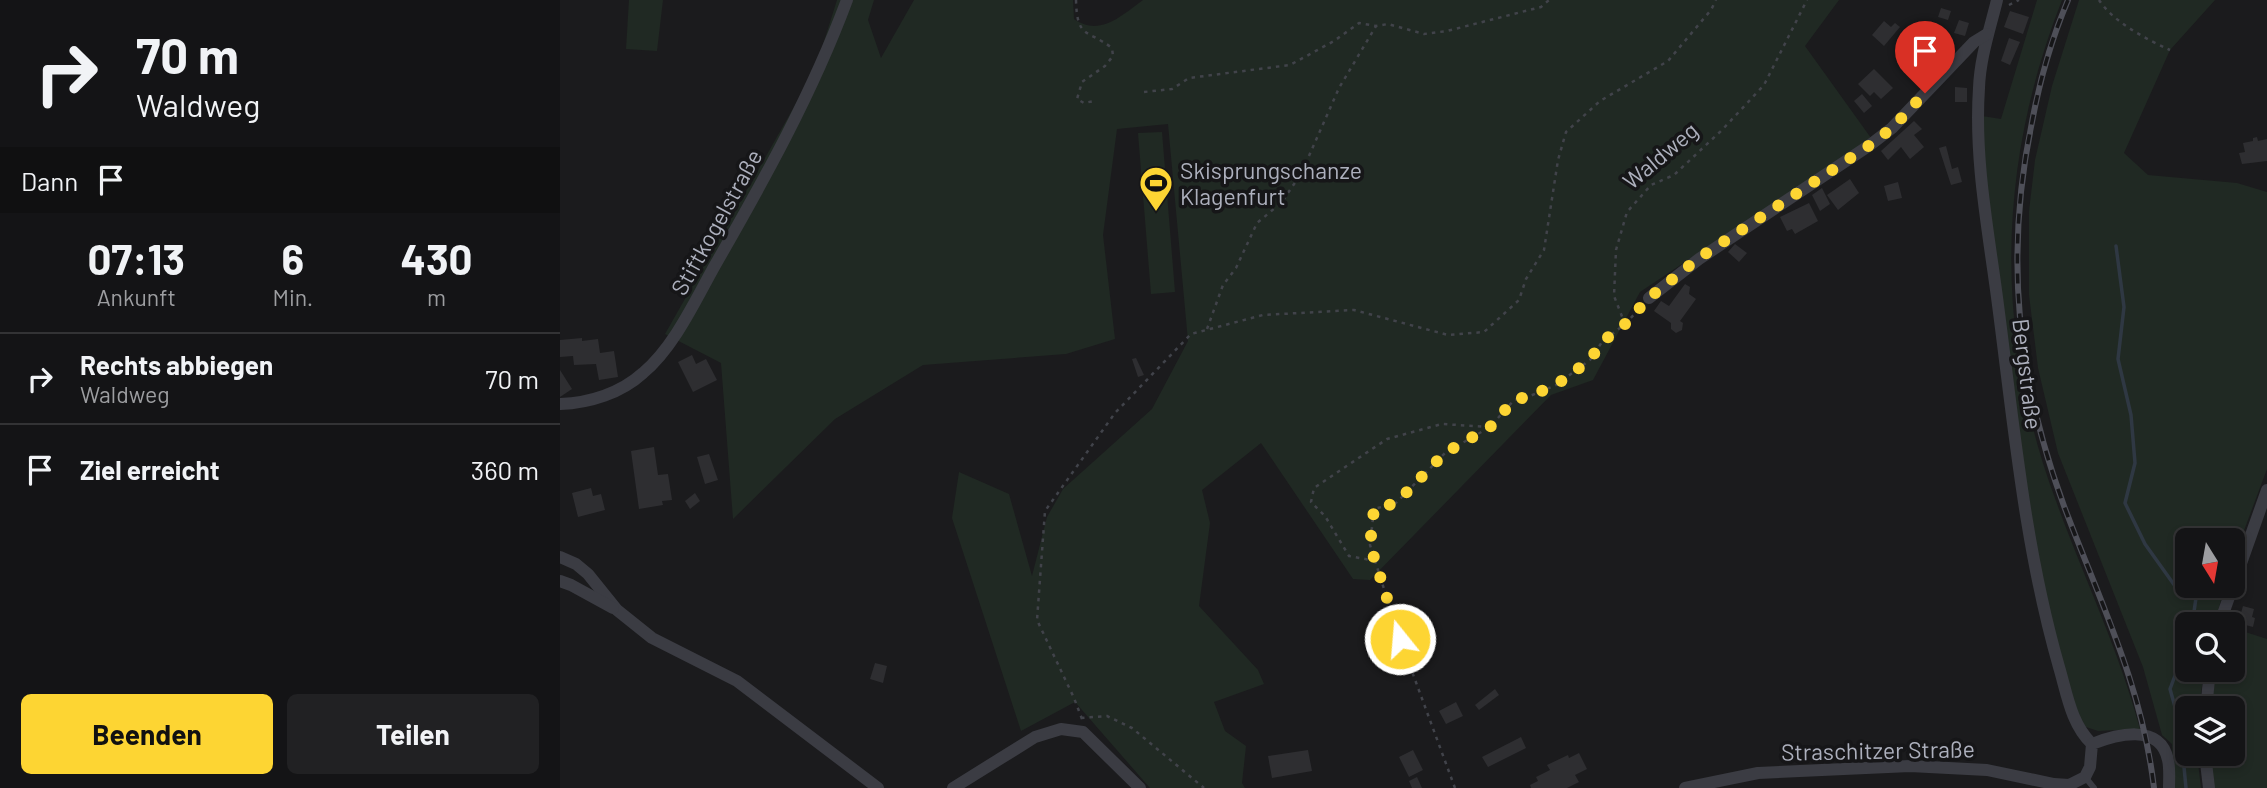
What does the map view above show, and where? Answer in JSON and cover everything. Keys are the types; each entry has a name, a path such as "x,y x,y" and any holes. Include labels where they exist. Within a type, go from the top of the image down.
{"street":[{"name":"Stiftkogelstraße","path":"560,404 596,399 630,383 645,372 680,327 769,171 802,107 826,57 847,0"},
{"name":"Bergstraße","path":"1997,0 1987,34 1979,87 1982,189 2027,523 2048,630 2074,720 2082,735 2092,744"},
{"path":"1649,298 1699,258 1892,128 1974,42 1987,34"},
{"path":"2245,552 2267,490"},
{"path":"560,557 576,564 588,574 617,610"},
{"path":"560,582 617,610 665,646 737,681 878,788"},
{"path":"953,788 1035,737 1061,729 1083,732 1140,788"},
{"path":"2085,777 2090,767 2092,744 2115,735 2131,733 2150,738 2162,747 2168,759 2169,788"},
{"name":"Straschitzer Straße","path":"1685,788 1758,773 1910,766 1987,770 2069,785 2085,777"},
{"path":"2206,766 2209,788"}],"lane":[{"path":"2085,777 2094,788"}],"path":[{"path":"1076,0 1076,17 1084,33 1112,48 1113,56 1105,66 1082,82 1077,99 1084,103 1094,101"},
{"path":"1144,92 1172,89 1189,78 1290,65 1334,41 1359,23 1376,26 1388,24 1424,34 1447,31 1541,7 1549,0"},
{"path":"1083,732 1082,718 1037,620 1045,511 1115,413 1191,334 1263,316 1354,310 1448,335 1484,332 1519,300 1526,279 1544,250 1558,160 1566,132 1600,101 1668,61 1711,10 1716,0"},
{"name":"Waldweg","path":"1625,324 1614,296 1616,250 1627,212 1651,185 1674,175 1684,166 1764,85 1807,0"},
{"path":"2099,0 2108,11 2128,26 2170,50"},
{"path":"1208,329 1223,285 1236,268 1257,223 1281,203 1301,174 1339,88 1376,26"},
{"path":"1455,788 1400,639 1370,545 1374,509 1396,503 1445,453 1490,427 1514,400 1556,385 1590,360 1602,342 1625,324 1649,298"},
{"path":"1376,561 1349,556 1325,516 1311,502 1314,488 1387,439 1442,424 1490,427"},
{"path":"1082,718 1107,716 1132,728 1204,788"}],"shaded area":[{"path":"629,0 663,0 657,51 626,49"},
{"path":"837,0 874,0 868,20 881,58 914,0 1073,0 1074,19 1093,26 1110,22 1143,0 1839,0 1805,46 1871,138 1640,292 1593,380 1551,395 1370,580 1353,579 1261,443 1202,490 1210,523 1199,606 1258,670 1264,684 1214,702 1225,731 1246,746 1242,783 1245,788 1150,788 1075,702 1021,731 952,518 959,472 1009,494 1032,576 1047,517 1063,489 1152,409 1188,341 1168,124 1117,129 1103,235 1115,339 1066,354 923,365 835,419 733,519 721,363 665,334 815,70"},
{"path":"2037,0 2062,0 2041,62 2025,125 2015,187 2011,250 2014,313 2022,376 2036,439 2056,501 2112,642 2140,729 2098,731 2086,727 2077,714 2033,540 1987,191 1982,116 2001,119"},
{"path":"2079,0 2215,0 2170,50 2124,153 2148,175 2237,183 2267,192 2267,469 2245,528 2175,528 2175,598 2222,598 2218,612 2175,612 2175,682 2202,682 2201,696 2175,696 2175,766 2198,766 2201,788 2174,788 2172,744 2162,735 2143,667 2058,453 2038,368 2029,295 2029,211 2035,160 2052,86"},
{"name":"Skisprungschanze Klagenfurt","path":"1162,132 1175,292 1151,294 1138,133"},
{"path":"2245,632 2267,639 2267,788 2214,788 2211,766 2245,766 2245,696 2212,696 2214,682 2245,682"}],"building":[{"path":"1941,8 1951,11 1948,20 1938,17"},
{"path":"2010,11 2029,17 2023,34 2004,27"},
{"path":"1959,20 1969,23 1965,36 1954,33"},
{"path":"1884,21 1891,27 1895,23 1900,27 1884,46 1872,35"},
{"path":"2009,38 2020,42 2010,65 2001,61"},
{"path":"1874,69 1893,88 1881,99 1874,92 1870,96 1858,84"},
{"path":"1955,87 1967,88 1967,102 1955,102"},
{"path":"1862,94 1872,106 1864,113 1854,101"},
{"path":"1914,121 1922,129 1914,135 1924,147 1910,159 1901,147 1888,160 1881,151"},
{"path":"2257,137 2258,141 2267,139 2267,161 2242,164 2239,153 2245,152 2243,143 2253,141 2253,138"},
{"path":"1946,146 1952,169 1958,167 1962,182 1951,185 1939,148"},
{"path":"1850,179 1859,193 1838,210 1827,195"},
{"path":"1898,182 1902,198 1888,201 1884,186"},
{"path":"1822,188 1830,204 1820,211 1812,195"},
{"path":"1809,203 1818,221 1795,234 1792,229 1787,231 1780,217"},
{"path":"1735,244 1747,253 1739,262 1728,252"},
{"path":"1685,284 1690,287 1689,294 1696,299 1680,321 1683,323 1682,330 1676,333 1671,329 1671,323 1654,311 1661,301 1669,306"},
{"path":"582,338 582,341 598,339 600,353 614,351 618,377 599,380 596,364 574,365 573,356 560,357 560,340"},
{"path":"692,355 696,364 706,359 717,380 693,392 678,362"},
{"path":"1136,358 1144,375 1138,377 1132,359"},
{"path":"560,370 572,389 560,397"},
{"path":"654,447 658,475 668,474 672,500 662,501 663,505 639,509 631,451"},
{"path":"709,454 718,480 705,484 697,457"},
{"path":"591,488 593,496 601,494 605,510 578,517 572,493"},
{"path":"695,493 700,501 690,509 685,501"},
{"path":"2243,606 2254,609 2253,627 2245,625 2245,612 2241,612"},
{"path":"875,663 887,666 883,683 870,679"},
{"path":"1495,689 1499,695 1479,710 1475,705"},
{"path":"1456,702 1463,716 1446,724 1439,711"},
{"path":"1521,737 1526,748 1488,767 1482,757"},
{"path":"1308,750 1312,771 1272,778 1268,756"},
{"path":"1413,750 1423,770 1409,777 1399,757"},
{"path":"1579,753 1587,769 1575,775 1579,782 1567,788 1531,788 1530,785 1538,781 1536,777 1550,770 1547,765"},
{"path":"1417,777 1422,788 1412,788 1409,781"}],"waterway":[{"path":"2116,246 2124,307 2118,359 2131,415 2135,463 2125,503 2145,544 2175,586 2196,598 2194,612"},
{"path":"2175,676 2170,689 2180,725 2186,788"}],"railway":[{"path":"2068,0 2042,75 2023,172 2017,269 2020,316 2035,411 2048,458 2130,679 2148,750 2154,788"}],"place":[{"name":"Skisprungschanze Klagenfurt","path":"1156,213"}],"route":[{"path":"1400,639 1370,545 1374,509 1396,503 1445,453 1490,427 1514,400 1556,385 1590,360 1602,342 1625,324 1649,298 1699,258 1870,145 1892,128 1925,93"}]}
